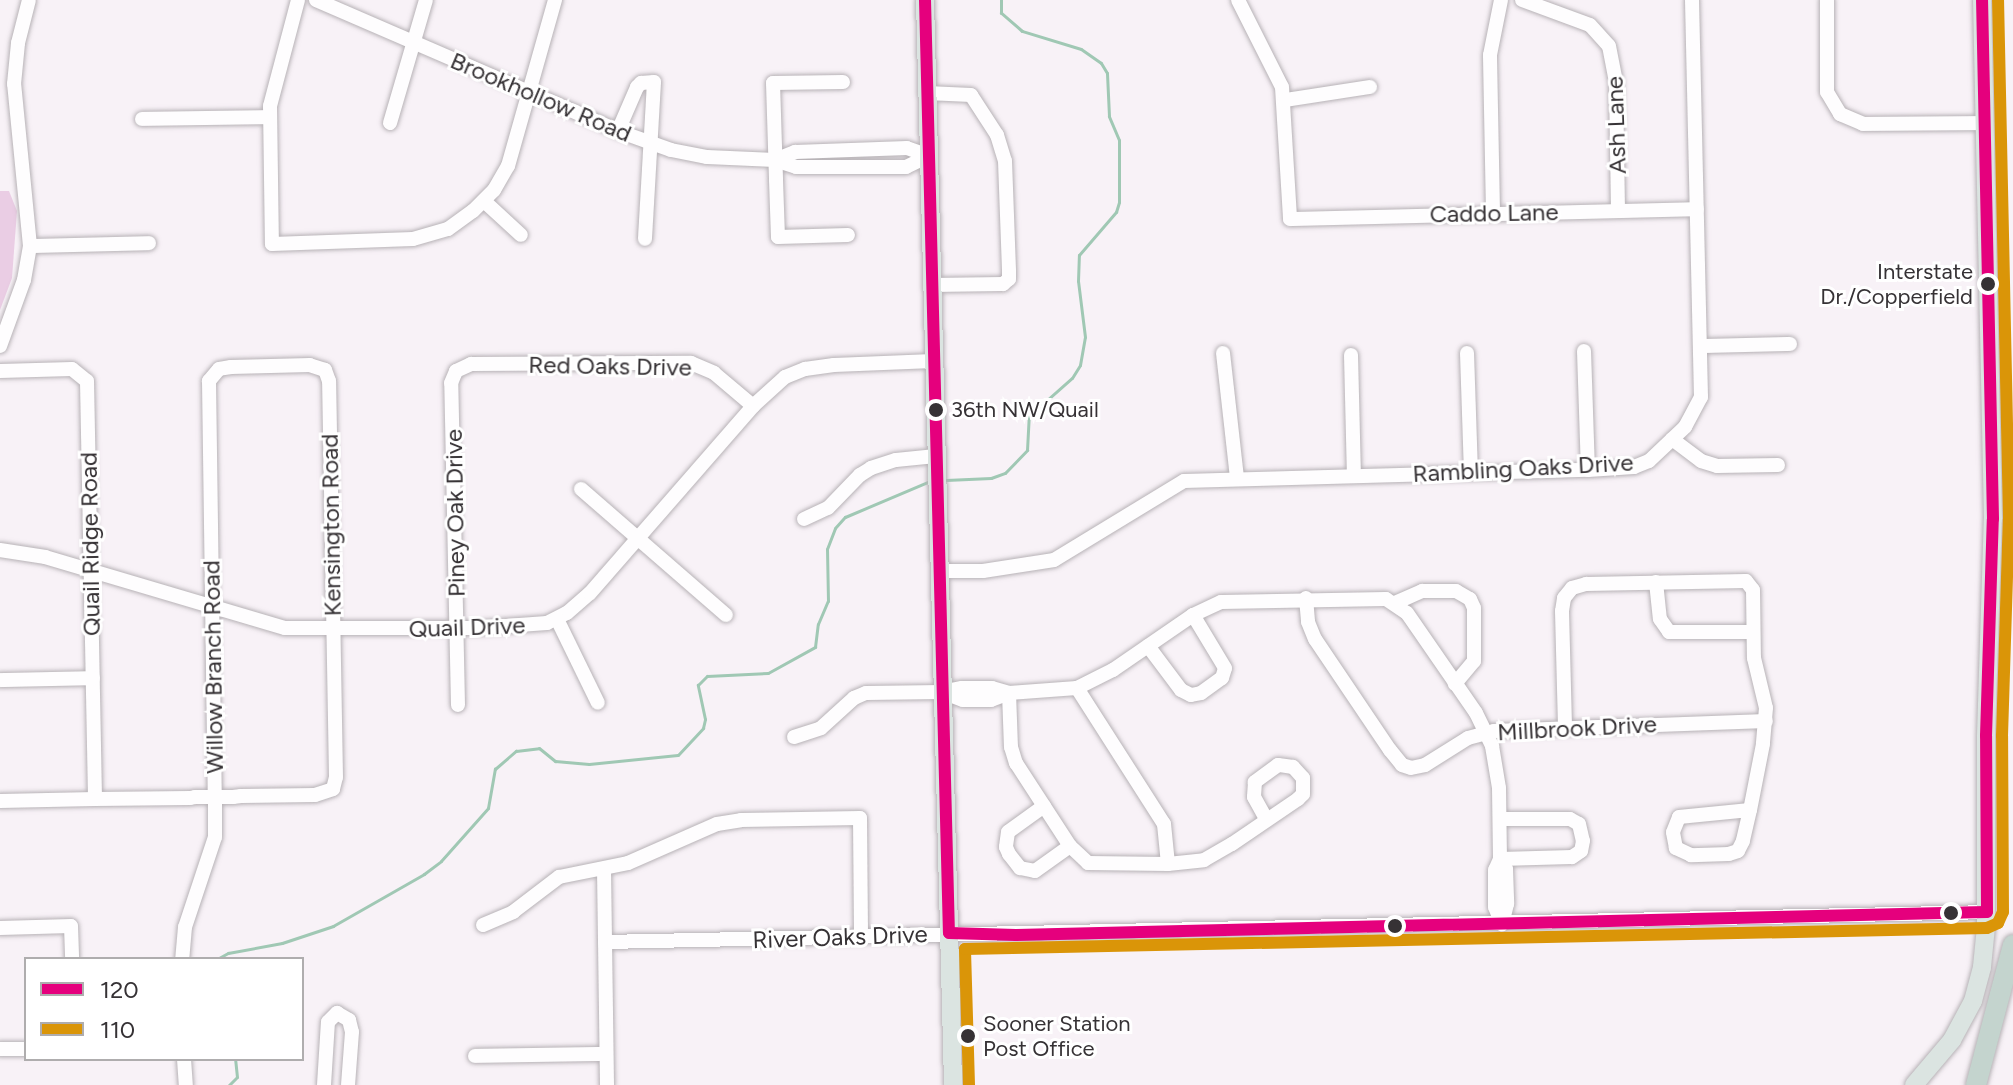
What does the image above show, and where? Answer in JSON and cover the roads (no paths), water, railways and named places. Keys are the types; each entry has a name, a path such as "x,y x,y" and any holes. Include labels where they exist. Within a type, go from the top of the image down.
{"highway":[{"path":"1976,1085 2013,945"}],"main road":[{"path":"925,0 953,1085"},
{"path":"1914,1085 1952,1040 1973,1001 1982,967 1987,912 1986,736 1993,519 1982,0"}],"street":[{"path":"0,346 24,280 30,246 14,84 18,43 29,0"},
{"path":"298,0 274,86 270,117 272,244 426,237 448,229 484,201 508,166 555,0"},
{"name":"Brookhollow Road","path":"316,0 650,143 707,157 775,160 795,152 907,148 929,156"},
{"path":"390,123 426,0"},
{"path":"1238,0 1279,76 1285,100 1370,87"},
{"path":"1493,213 1490,55 1501,0"},
{"name":"Ash Lane","path":"1522,0 1557,5 1596,30 1613,56 1618,211"},
{"name":"Rambling Oaks Drive","path":"939,571 983,571 1046,563 1177,483 1237,478 1588,470 1634,467 1649,461 1672,439 1700,403 1692,0"},
{"path":"1827,0 1827,92 1840,114 1863,124 1984,123"},
{"path":"618,131 637,87 651,81 656,90 645,239"},
{"path":"843,82 773,83 775,160 778,237 848,235"},
{"path":"927,93 971,95 997,135 1005,161 1009,271 1007,283 999,285 932,285"},
{"name":"Caddo Lane","path":"1285,100 1290,219 1697,209"},
{"path":"142,119 270,117"},
{"path":"484,201 521,235"},
{"path":"30,246 149,243"},
{"path":"1701,346 1790,344"},
{"path":"1584,351 1588,470"},
{"path":"1223,353 1237,478"},
{"path":"1467,353 1471,472"},
{"path":"1351,355 1354,475"},
{"name":"Quail Drive","path":"0,550 45,557 212,609 285,628 333,631 523,626 557,619 590,593 753,406 775,385 805,369 933,361"},
{"name":"Red Oaks Drive","path":"456,371 471,364 691,363 714,373 753,406"},
{"name":"Kensington Road","path":"215,797 315,795 330,792 336,777 328,375 322,368 310,365 231,367 216,372"},
{"name":"Quail Ridge Road","path":"0,371 72,369 87,381 95,799"},
{"name":"Piney Oak Drive","path":"456,371 451,388 458,705"},
{"name":"Willow Branch Road","path":"182,957 185,927 215,837 209,381 216,372"},
{"path":"1672,439 1701,461 1717,466 1778,465"},
{"path":"804,519 828,508 871,468 896,460 936,463"},
{"path":"581,489 726,615"},
{"path":"1565,726 1562,611 1568,592 1586,584 1746,581 1753,590 1753,632 1766,721 1750,810 1743,841 1735,853 1691,855 1676,848 1673,832 1679,817 1750,810"},
{"path":"1656,582 1660,619 1669,632 1753,632"},
{"path":"1395,603 1422,591 1456,591 1470,599 1474,608 1474,661 1455,684"},
{"name":"Millbrook Drive","path":"1306,598 1308,622 1315,639 1402,765 1420,767 1468,738 1486,733 1565,726 1766,721"},
{"path":"794,737 821,728 854,698 866,693 941,692 963,700 991,700 1009,693 1077,688 1091,683 1193,615 1234,600 1377,598 1395,603 1407,613 1486,733 1495,759 1500,859 1506,869 1507,904 1502,924"},
{"path":"1148,646 1181,690 1191,695 1201,693 1222,678 1225,668 1222,657 1193,615"},
{"path":"557,619 598,703"},
{"path":"0,680 93,678"},
{"path":"1077,688 1164,824 1168,864"},
{"path":"1009,693 1012,755 1070,846 1083,860 1094,864 1168,864 1204,860 1267,820"},
{"path":"0,801 215,797"},
{"path":"1044,806 1008,832 1005,842 1009,854 1020,868 1035,871 1070,846"},
{"path":"483,925 513,912 552,880 628,863 717,824 749,819 860,818 861,937"},
{"path":"1500,819 1570,819 1579,824 1583,841 1581,851 1572,857 1500,859"},
{"path":"604,869 607,1085"},
{"name":"River Oaks Drive","path":"605,942 1987,912"},
{"path":"0,928 71,926 72,957"},
{"path":"324,1085 328,1022 337,1013 349,1020 352,1032 348,1085"},
{"path":"0,1049 24,1049"},
{"path":"475,1056 606,1054"},
{"path":"184,1061 186,1085"}],"waterway":[{"path":"946,480 991,478 1005,473 1027,450 1029,416 1072,378 1080,365 1085,337 1078,281 1079,255 1116,212 1119,202 1119,140 1109,116 1107,73 1101,63 1081,49 1022,31 1001,13 1001,0"},
{"path":"221,957 282,943 333,926 424,874 441,861 488,808 495,769 516,751 539,748 555,761 589,764 678,755 703,728 705,719 698,685 707,676 768,673 815,647 818,624 828,601 827,549 835,528 845,517 930,481"},
{"path":"229,1085 237,1077 235,1061"}],"place":[{"name":"Interstate Dr./Copperfield","path":"1988,284"},
{"name":"36th NW/Quail","path":"936,410"},
{"name":"Sooner Station Post Office","path":"968,1036"}]}
